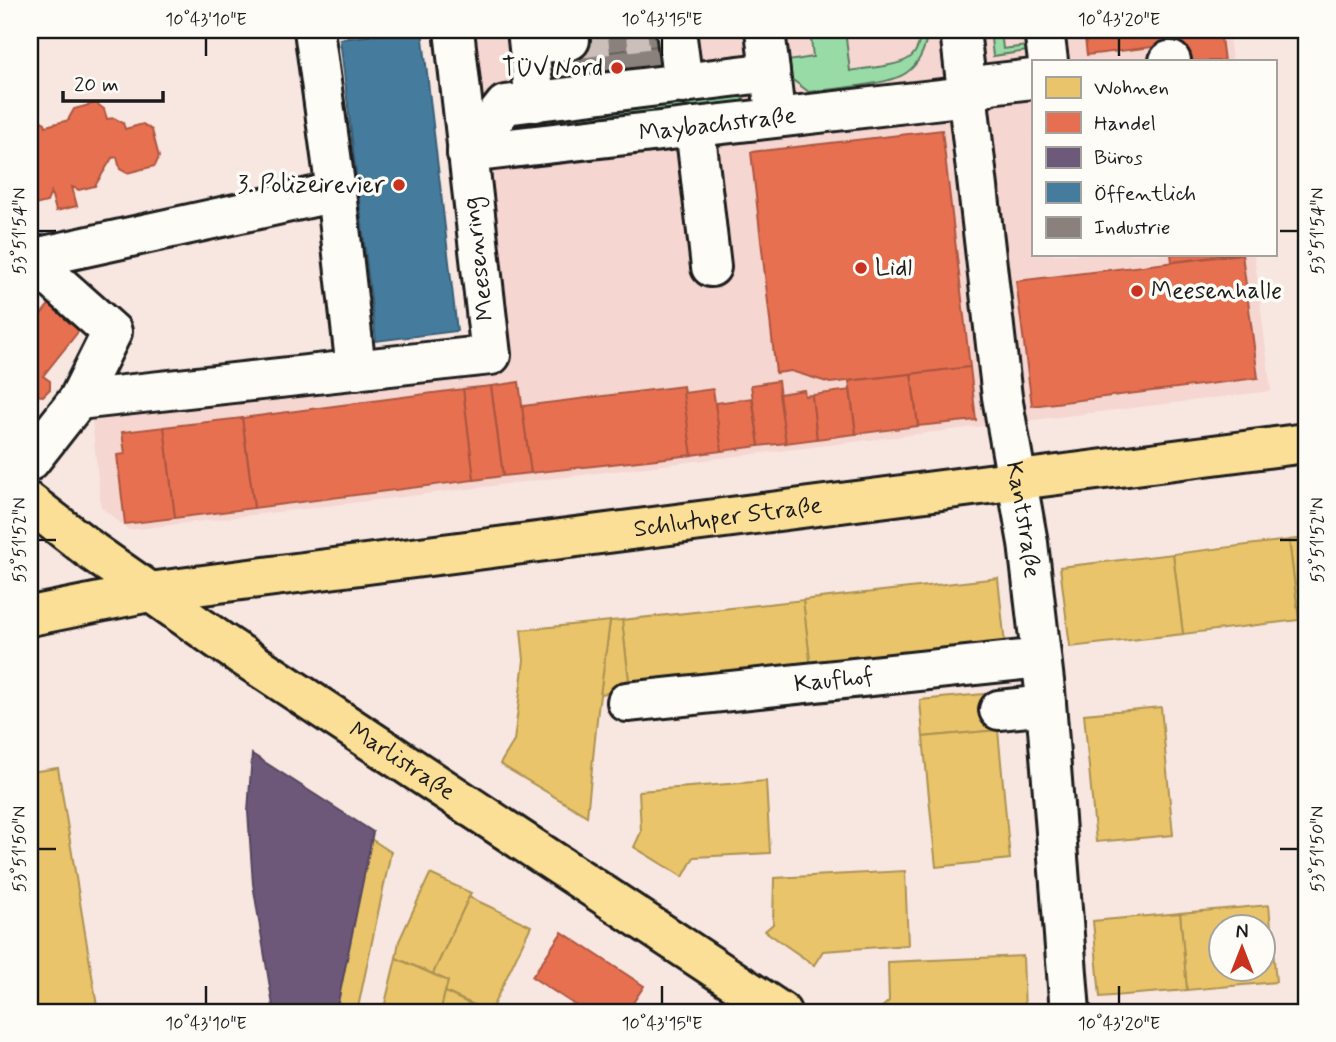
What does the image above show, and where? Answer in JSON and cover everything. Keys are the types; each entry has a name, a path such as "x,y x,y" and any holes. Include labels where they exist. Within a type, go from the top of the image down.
{"main road":[{"name":"Schlutuper Straße","path":"30,616 149,592 1306,443"},
{"name":"Marlistraße","path":"30,503 93,552 220,641 781,1012"}],"street":[{"path":"314,30 356,370"},
{"name":"Meesenring","path":"78,400 491,355 454,30"},
{"path":"677,30 683,84"},
{"path":"765,30 776,118"},
{"name":"Kantstraße","path":"960,30 1002,397 1028,543 1041,658 1070,1012"},
{"path":"1044,30 1048,60"},
{"path":"535,102 528,37 570,40"},
{"path":"467,153 505,106 770,72"},
{"name":"Maybachstraße","path":"467,153 968,96 989,84 1032,79"},
{"path":"695,127 711,267"},
{"path":"30,259 336,192"},
{"path":"30,259 112,332 78,400 30,461"},
{"name":"Kaufhof","path":"627,702 1041,658"},
{"path":"999,710 1046,705"}],"shaded area":[{"path":"469,30 1228,30 1232,60 1032,60 1032,256 1254,256 1271,391 129,530 101,507 91,410 506,362"}],"green space":[{"path":"810,30 845,30 850,71 906,60 918,46 921,30 928,30 922,54 906,73 887,81 809,92 790,78 788,61 813,57"},
{"path":"990,30 1001,30 1003,49 1027,46 1028,51 993,56"},
{"path":"733,89 745,101 511,129 517,114"}],"building: Wohnen":[{"path":"1306,538 1306,619 1299,620 1289,540"},
{"path":"1289,540 1299,620 1183,634 1173,554"},
{"path":"1173,554 1183,634 1070,647 1060,567"},
{"path":"998,578 1005,645 811,669 803,600"},
{"path":"803,600 811,669 630,690 622,620"},
{"path":"622,620 630,690 600,694 610,621"},
{"path":"610,621 587,816 500,764 514,741 524,660 521,630"},
{"path":"994,693 998,730 923,737 920,700"},
{"path":"1161,707 1173,835 1096,842 1084,714"},
{"path":"998,730 1010,859 936,867 923,737"},
{"path":"58,768 98,1012 30,1012 30,772"},
{"path":"766,781 770,853 694,857 683,877 634,847 641,832 639,791"},
{"path":"371,839 391,852 357,1012 336,1012"},
{"path":"905,871 908,945 823,951 814,965 765,931 773,924 774,878"},
{"path":"430,874 471,893 433,974 396,958 399,941"},
{"path":"469,897 531,926 490,1012 445,992 448,981 433,974"},
{"path":"1269,905 1270,912 1206,912 1206,982 1276,982 1187,990 1180,913"},
{"path":"1180,913 1187,990 1100,997 1093,921"},
{"path":"1023,956 1025,1012 885,1012 880,1009 889,1001 888,962"},
{"path":"396,958 448,981 440,1012 383,1012"},
{"path":"445,992 472,1005 469,1012 441,1010"}],"building: Handel":[{"path":"1084,30 1220,30 1224,60 1171,60 1169,45 1087,55"},
{"path":"96,103 104,109 107,119 114,118 123,123 125,129 143,124 152,130 159,157 155,166 127,173 120,169 117,157 112,158 95,186 79,190 72,187 77,206 56,211 51,192 47,202 31,206 30,120 36,118 46,126 69,120 74,109"},
{"name":"Lidl","path":"942,130 970,367 830,383 791,371 776,373 751,152"},
{"path":"1171,256 1222,256 1172,262"},
{"path":"1242,256 1258,378 1032,406 1016,281"},
{"path":"51,302 82,327 43,376 50,381 50,389 43,396 34,395 30,392 30,328"},
{"path":"970,367 976,420 918,426 911,374"},
{"path":"911,374 918,426 856,434 849,381"},
{"path":"778,381 786,443 759,446 751,385"},
{"path":"519,382 531,473 503,476 491,386"},
{"path":"491,386 503,476 474,480 463,389"},
{"path":"683,386 692,455 531,473 522,406"},
{"path":"463,389 474,480 254,508 242,418"},
{"path":"713,389 722,451 692,455 683,393"},
{"path":"804,390 805,396 812,395 817,439 786,443 779,394"},
{"path":"850,390 856,434 817,439 812,395"},
{"path":"752,398 759,446 722,451 715,403"},
{"path":"242,418 254,508 175,518 164,427"},
{"path":"164,427 175,518 125,524 117,455 125,454 122,432"},
{"path":"562,932 644,986 627,1012 586,1012 532,977"}],"building: Büros":[{"path":"252,754 373,832 336,1012 274,1012 253,884 248,812"}],"building: Öffentlich":[{"name":"3. Polizeirevier","path":"422,30 457,331 376,341 340,39"}],"building: Industrie":[{"path":"569,30 655,30 658,46 572,57"},
{"name":"TÜV Nord","path":"658,46 662,77 576,88 572,57"}],"tunnel":[{"path":"570,40 647,30"}],"place":[{"name":"TÜV Nord","path":"617,68"},
{"name":"3. Polizeirevier","path":"399,185"},
{"name":"Lidl","path":"861,268"},
{"name":"Meesenhalle","path":"1137,291"}]}
